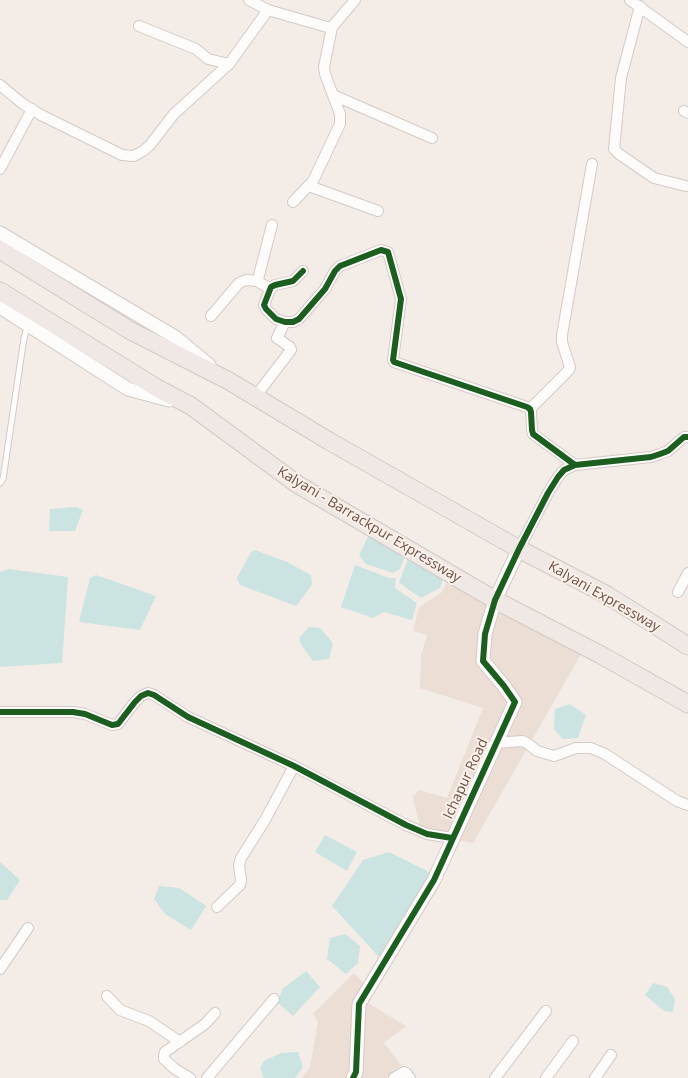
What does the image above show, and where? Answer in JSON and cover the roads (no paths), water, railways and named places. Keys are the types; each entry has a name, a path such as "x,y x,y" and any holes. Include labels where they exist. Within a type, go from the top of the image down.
{"highway":[{"path":"0,250 129,330 229,381 329,441 519,549"},
{"name":"Kalyani - Barrackpur Expressway","path":"0,291 157,388 192,406 297,484 495,600 601,655 682,701"},
{"name":"Kalyani Expressway","path":"519,549 606,595 688,646"}],"street":[{"path":"249,0 268,10 327,27 332,27"},
{"path":"293,202 309,186 315,177 340,124 340,114 325,74 324,67 332,27 355,0"},
{"path":"630,0 688,42"},
{"path":"640,6 621,78 614,149 654,178 686,186"},
{"path":"0,85 23,104 32,109 122,155 134,156 150,145 174,114 229,64 268,10"},
{"path":"139,26 196,49 208,59 229,64"},
{"path":"333,95 432,138"},
{"path":"0,168 32,109"},
{"path":"530,409 569,370 570,367 562,342 562,335 592,164"},
{"path":"309,186 378,211"},
{"path":"258,281 272,225"},
{"path":"0,233 175,337 229,381"},
{"path":"303,270 293,281 275,285 271,289 264,305 276,319 285,322 293,322 299,319 325,289 340,266 381,250 385,250 388,252 401,299 393,360 394,362 530,409"},
{"path":"210,316 239,283 246,280 258,281 271,289"},
{"path":"0,307 128,389 192,406"},
{"path":"255,397 291,350 290,347 277,338 285,322"},
{"path":"530,409 532,430 534,434 575,465"},
{"path":"495,600 519,549 558,477 564,470 575,465 660,454 668,451 684,437 688,437"},
{"path":"678,592 688,573"},
{"name":"Ichapur Road","path":"353,1078 356,1072 358,1004 434,880 515,702 483,661 484,634 495,600"},
{"path":"0,712 73,712 85,714 112,725 118,724 135,702 141,696 148,693 154,695 188,718 294,766 415,829 427,834 452,838"},
{"path":"496,743 522,741 528,743 537,751 554,756 576,748 591,748 605,754 677,801 688,805"},
{"path":"217,907 240,885 241,880 239,866 241,858 265,820 294,766"},
{"path":"0,969 28,928"},
{"path":"107,996 120,1010 149,1021 180,1042"},
{"path":"207,1078 274,999"},
{"path":"495,1078 546,1011"},
{"path":"190,1078 175,1069 164,1059 163,1057 165,1052 205,1024 216,1013"},
{"path":"546,1078 573,1041"},
{"path":"595,1078 611,1055"},
{"path":"394,1078 404,1072 410,1078"}],"lane":[{"path":"0,483 3,479 24,338 28,324"}],"water":[{"path":"76,507 83,510 75,531 49,531 50,509"},
{"path":"371,531 410,543 400,569 393,573 366,564 359,555"},
{"path":"255,550 287,562 311,575 312,585 296,606 240,585 237,578 251,552"},
{"path":"409,557 445,573 440,588 421,598 399,582"},
{"path":"355,565 389,578 396,578 395,588 417,603 412,620 384,612 373,618 341,607"},
{"path":"9,569 68,577 62,663 0,667 0,572"},
{"path":"96,575 156,596 140,630 79,622 90,578"},
{"path":"309,627 320,628 333,643 329,659 313,661 301,644 299,638"},
{"path":"570,704 586,715 578,738 563,739 554,729 555,709"},
{"path":"325,835 357,852 347,871 315,852"},
{"path":"389,852 431,873 380,958 332,906 363,860"},
{"path":"0,862 20,880 7,900 0,900"},
{"path":"159,886 179,888 206,906 191,930 165,914 154,899"},
{"path":"345,934 360,946 358,963 346,974 327,959 330,938"},
{"path":"306,971 320,987 293,1016 278,1003 282,989"},
{"path":"653,983 667,987 675,999 673,1012 664,1011 645,995"},
{"path":"298,1052 303,1067 295,1078 264,1078 260,1068 264,1061 281,1053"}]}
